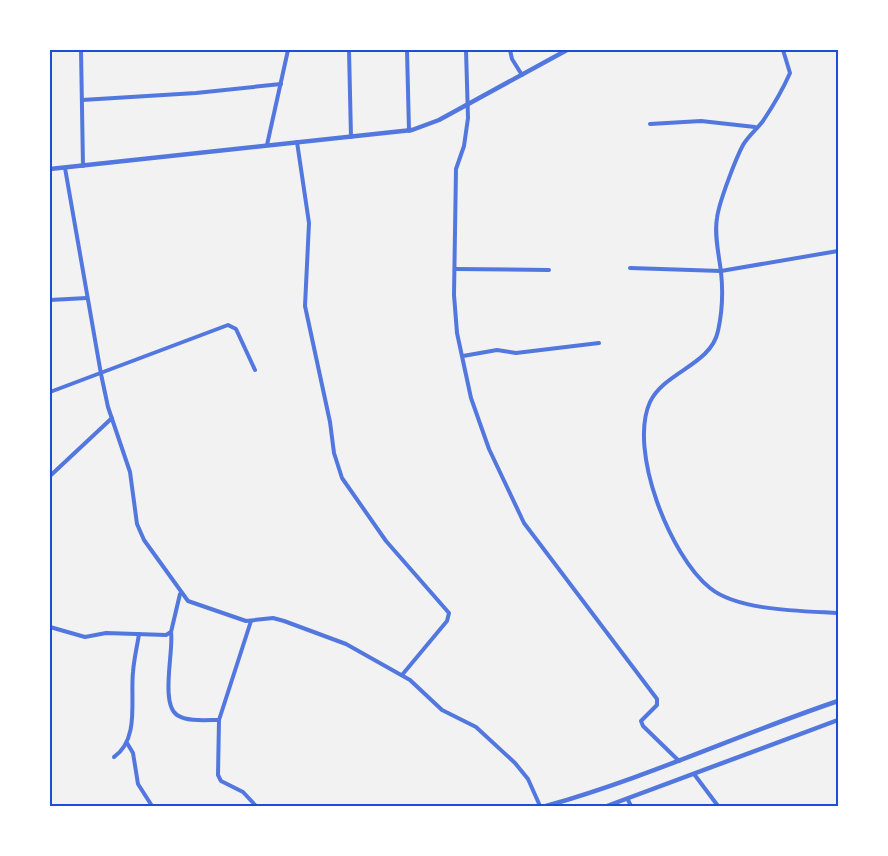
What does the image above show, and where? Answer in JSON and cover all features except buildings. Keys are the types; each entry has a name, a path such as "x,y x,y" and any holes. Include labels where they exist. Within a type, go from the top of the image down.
{"street":[{"path":"81,50 83,165"},
{"path":"267,145 288,50"},
{"path":"349,50 351,137"},
{"path":"407,50 409,131"},
{"path":"466,50 468,117 456,169 455,269 457,333 471,398 489,450 524,523 657,699 657,705 641,721 651,737 679,761"},
{"path":"510,50 512,59 522,75"},
{"path":"50,169 409,131 439,120 567,50"},
{"path":"783,50 790,73 763,121 755,127 742,147 717,218 721,271 718,333 711,346 690,366 662,384 646,413 643,434 645,454 656,499 665,523 680,548 711,589 756,607 838,613"},
{"path":"82,100 196,93 281,84"},
{"path":"650,124 701,121 755,127"},
{"path":"297,142 309,223 305,306 330,422 334,453 342,478 386,542 449,613 447,621 402,675"},
{"path":"66,168 101,374 112,418 128,464 137,524 144,540 180,593 188,601 217,613 251,621 273,618 284,621 346,644 402,675 451,716 476,727 515,763 528,778 540,807"},
{"path":"630,268 721,271 838,251"},
{"path":"455,269 549,270"},
{"path":"50,300 87,298"},
{"path":"50,392 228,325 236,329 255,370"},
{"path":"463,356 498,350 516,353 599,343"},
{"path":"50,476 112,418"},
{"path":"180,593 171,632 168,679 173,711 178,716 196,720 219,720"},
{"path":"251,621 219,720 218,775 221,781 243,792 256,807"},
{"path":"50,627 85,638 106,633 166,635 171,632"},
{"path":"114,757 123,750 127,743 139,634"},
{"path":"546,807 679,761 762,726 838,701"},
{"path":"607,807 838,720"},
{"path":"127,743 134,753 138,784 152,807"},
{"path":"694,774 718,807"},
{"path":"628,800 631,807"}]}
